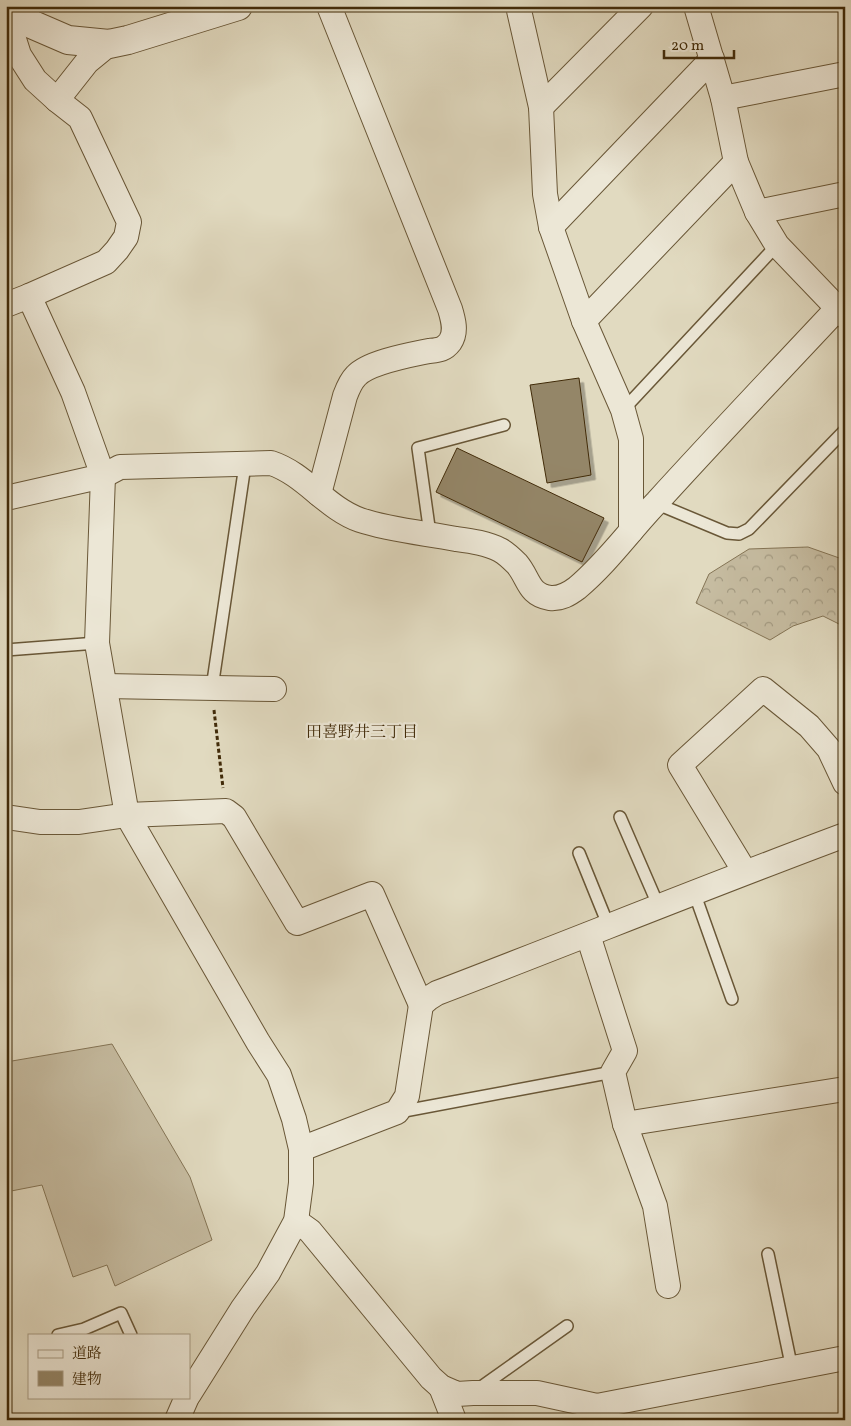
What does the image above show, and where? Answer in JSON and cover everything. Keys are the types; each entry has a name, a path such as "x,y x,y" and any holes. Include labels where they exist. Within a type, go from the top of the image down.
{"street":[{"path":"6,305 106,262 126,237 129,222 80,118 35,80 19,55 10,20 31,24 68,40 109,44 128,40 192,13 238,6"},
{"path":"319,494 345,396 357,374 379,362 441,350 451,341 454,325 450,308 329,6"},
{"path":"518,6 541,107 545,194 551,227 584,321 623,410 631,438 631,531"},
{"path":"541,107 641,6"},
{"path":"6,498 103,476 120,467 271,464 283,467 296,475 340,510 358,519 379,525 480,543 500,550 518,565 531,587 540,596 552,598 565,596 576,589 600,568 655,503 841,312 777,245 757,212 736,162 712,59 696,6"},
{"path":"57,100 87,62 109,44"},
{"path":"551,227 712,59"},
{"path":"722,98 845,74"},
{"path":"584,321 736,162"},
{"path":"757,212 845,194"},
{"path":"29,296 73,392 103,476 97,643 127,815 279,1075 294,1119 300,1149 301,1183 296,1221 268,1273 243,1308 190,1392"},
{"path":"104,686 274,689"},
{"path":"745,872 680,765 763,689 809,726 829,749 845,783"},
{"path":"6,817 40,822 79,822 127,815 226,811 234,817 297,923 372,894 421,1005 407,1096 397,1112 300,1149"},
{"path":"421,1005 437,993 599,931 745,872 845,835"},
{"path":"599,931 625,1050 613,1072 625,1124 655,1206 668,1286"},
{"path":"625,1124 845,1089"},
{"path":"296,1221 310,1231 431,1378 441,1387 457,1394 473,1392 536,1393 600,1413 845,1358"},
{"path":"441,1387 454,1420"},
{"path":"177,1420 186,1398"}],"lane":[{"path":"623,410 777,245"},
{"path":"430,534 418,448 504,425"},
{"path":"655,503 727,533 739,534 749,529 845,430"},
{"path":"212,688 246,465"},
{"path":"6,650 97,643"},
{"path":"620,817 659,907"},
{"path":"579,853 599,931"},
{"path":"694,892 732,999"},
{"path":"397,1112 613,1072"},
{"path":"768,1254 792,1369"},
{"path":"62,1334 84,1329 121,1312 130,1334"},
{"path":"473,1392 567,1326"}],"path":[{"path":"212,688 226,811"}],"green space":[{"path":"808,547 845,560 845,627 823,616 793,626 770,640 696,603 709,574 749,549"},
{"path":"112,1044 190,1177 212,1240 115,1286 107,1265 73,1277 42,1185 6,1192 6,1062"}],"building":[{"path":"579,378 591,475 547,483 530,385"},
{"path":"457,448 604,518 582,562 436,492"}],"district":[{"name":"田喜野井三丁目","path":"362,733"}]}
